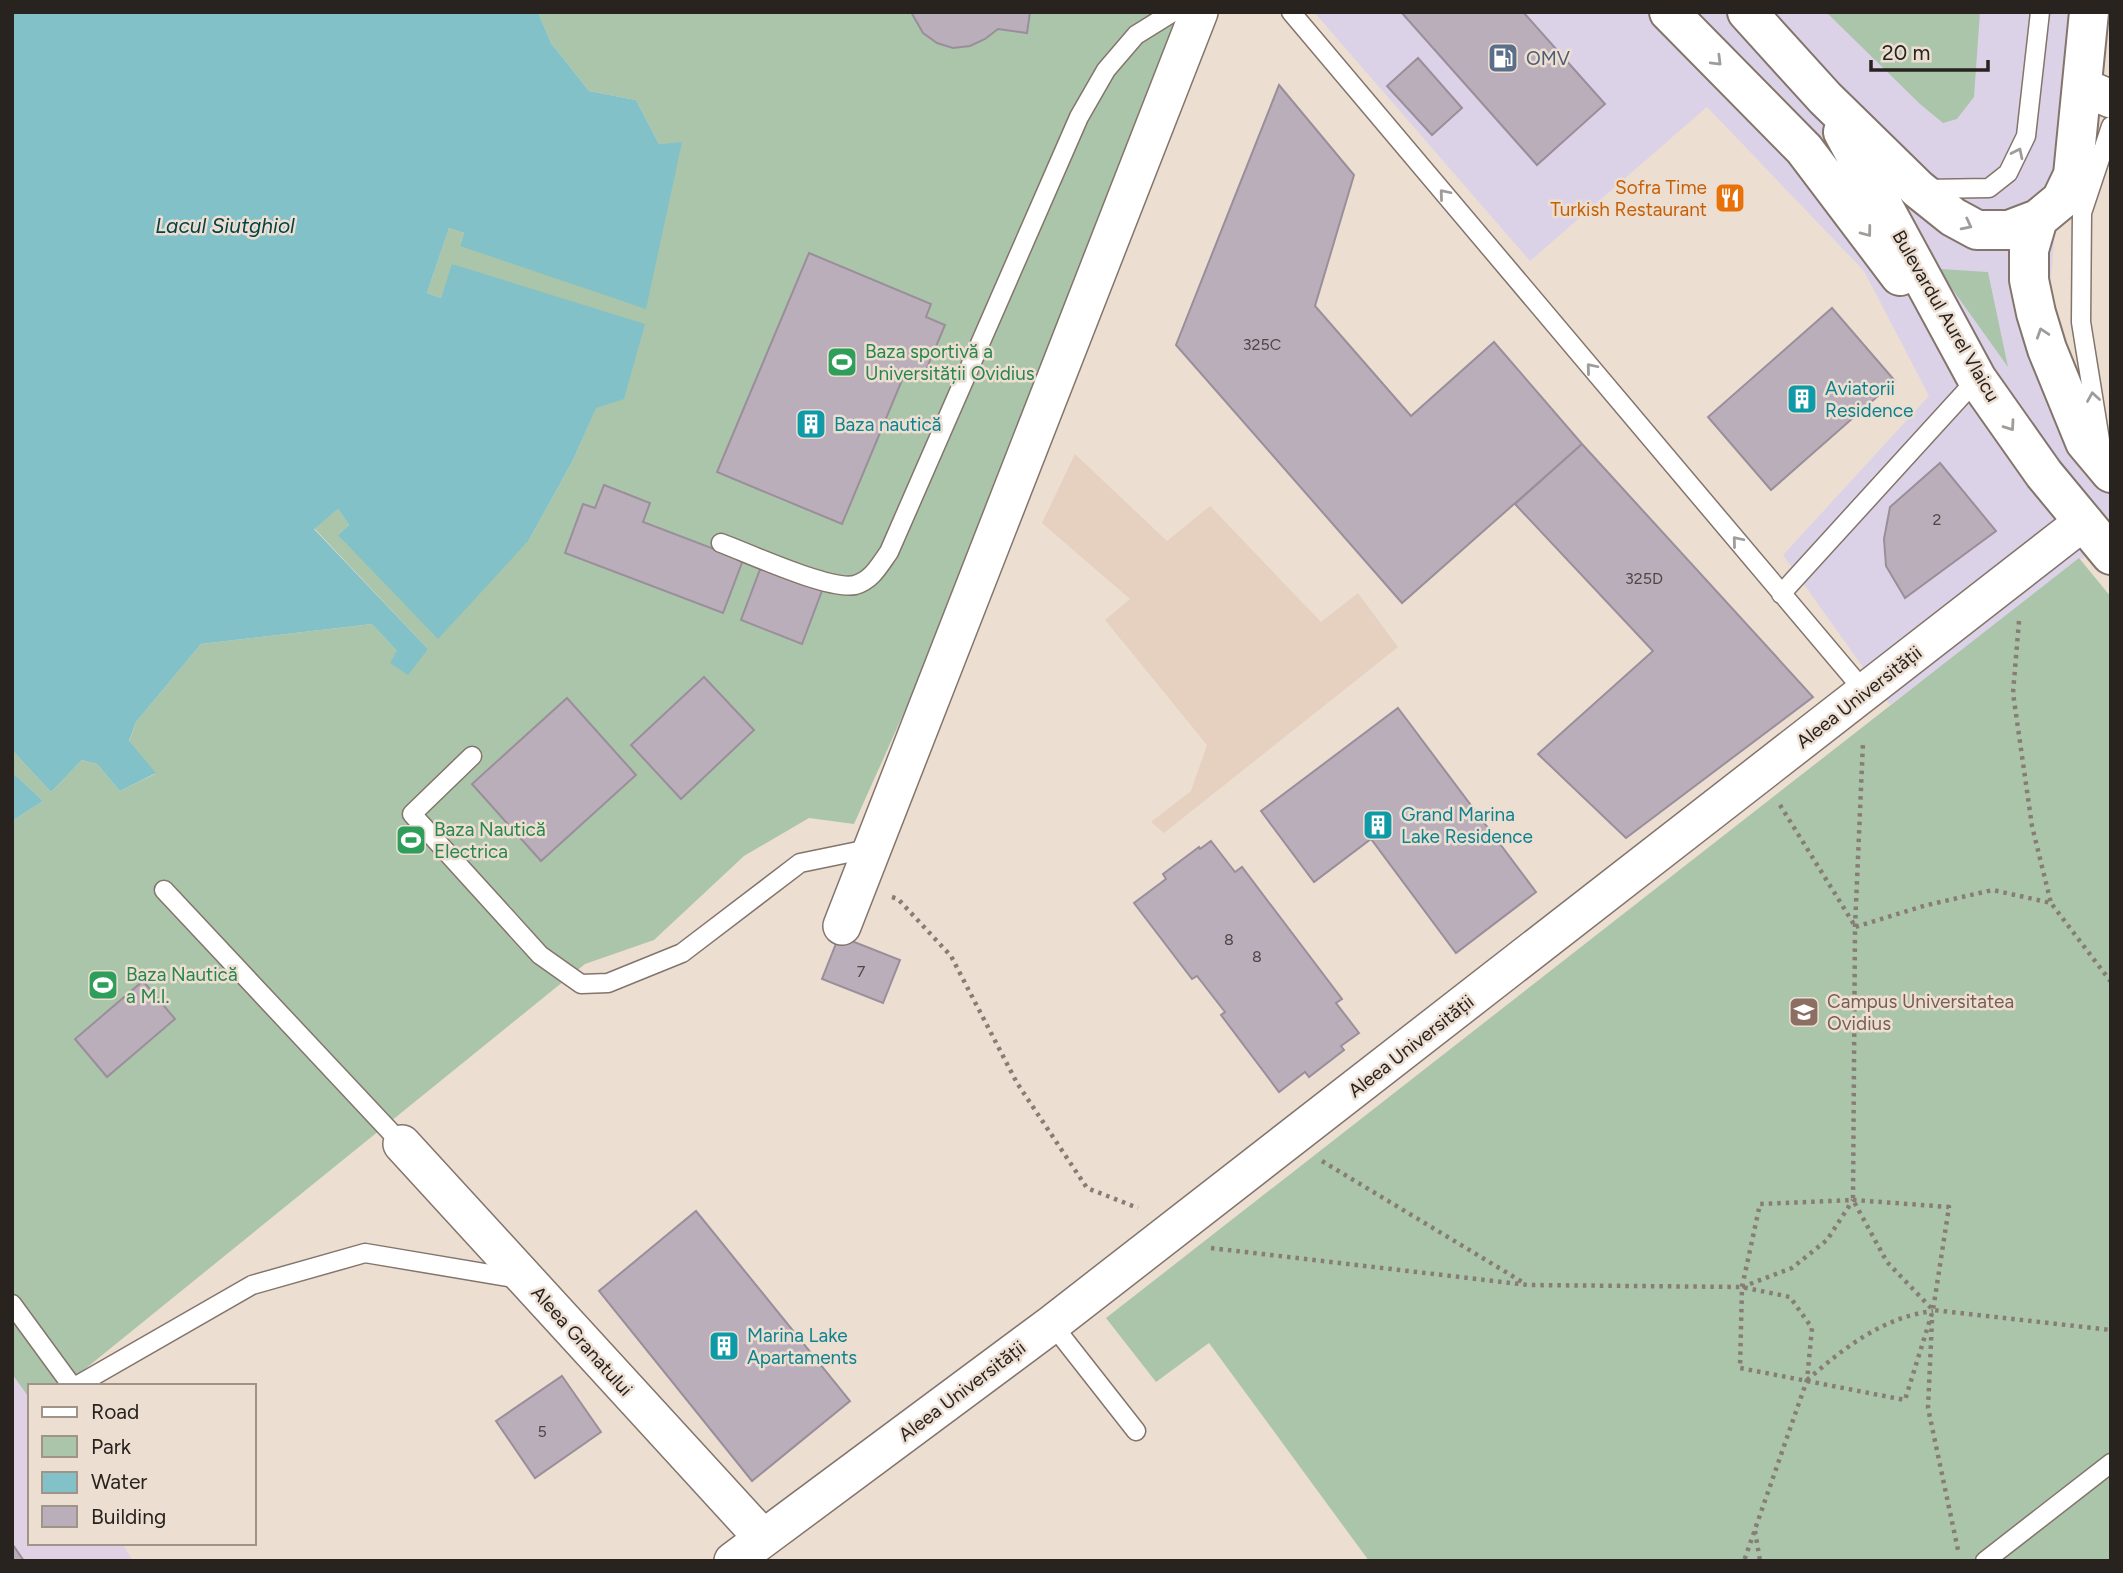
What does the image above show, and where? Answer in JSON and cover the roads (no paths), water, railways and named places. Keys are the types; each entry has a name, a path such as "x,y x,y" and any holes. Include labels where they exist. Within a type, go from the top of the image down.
{"main road":[{"path":"1669,12 1804,149 1977,379"},
{"path":"1747,12 1825,98 1918,189 1953,218 1978,230 2009,230 2038,219 2061,200 2073,175 2097,93 2089,12"},
{"name":"Bulevardul Aurel Vlaicu","path":"1825,98 1977,379 2044,474 2111,555"},
{"path":"2038,219 2029,250 2029,280 2036,313 2047,349 2085,442 2107,469"}],"street":[{"path":"842,926 1199,12"},
{"name":"Aleea Universității","path":"733,1561 1052,1324 2083,522"},
{"name":"Aleea Granatului","path":"402,1144 763,1538"}],"lane":[{"path":"721,543 823,582 853,586 872,577 889,552 1079,117 1105,70 1136,35 1172,12"},
{"path":"1291,12 1865,692"},
{"path":"1918,189 1989,188 2008,173 2026,136 2040,12"},
{"path":"2107,469 2081,322 2082,213 2111,126"},
{"path":"1782,594 1977,379"},
{"path":"472,756 412,814 540,955 581,984 608,983 682,953 800,863 867,864"},
{"path":"164,890 402,1144"},
{"path":"78,1384 252,1285 365,1253 526,1280"},
{"path":"12,1304 72,1384"},
{"path":"1052,1324 1136,1431"},
{"path":"1985,1561 2111,1463"}],"water":[{"name":"Lacul Siutghiol","path":"12,12 538,12 551,43 589,91 636,100 659,144 682,142 646,309 460,246 464,233 449,228 427,293 441,298 452,264 645,324 624,399 596,408 573,460 529,540 438,639 338,535 349,525 338,509 314,529 428,649 408,675 390,663 397,651 372,624 201,644 136,722 129,741 156,773 120,791 97,764 82,760 51,792 12,750"},
{"path":"12,772 43,801 12,821"}],"place":[{"name":"OMV","path":"1503,58"},
{"name":"Sofra Time Turkish Restaurant","path":"1730,198"},
{"name":"Baza sportivă a Universității Ovidius","path":"842,362"},
{"name":"Aviatorii Residence","path":"1802,399"},
{"name":"Baza nautică","path":"811,424"},
{"name":"Grand Marina Lake Residence","path":"1378,825"},
{"name":"Baza Nautică Electrica","path":"411,840"},
{"name":"Baza Nautică a M.I.","path":"103,985"},
{"name":"Campus Universitatea Ovidius","path":"1804,1012"},
{"name":"Marina Lake Apartaments","path":"724,1346"}]}
